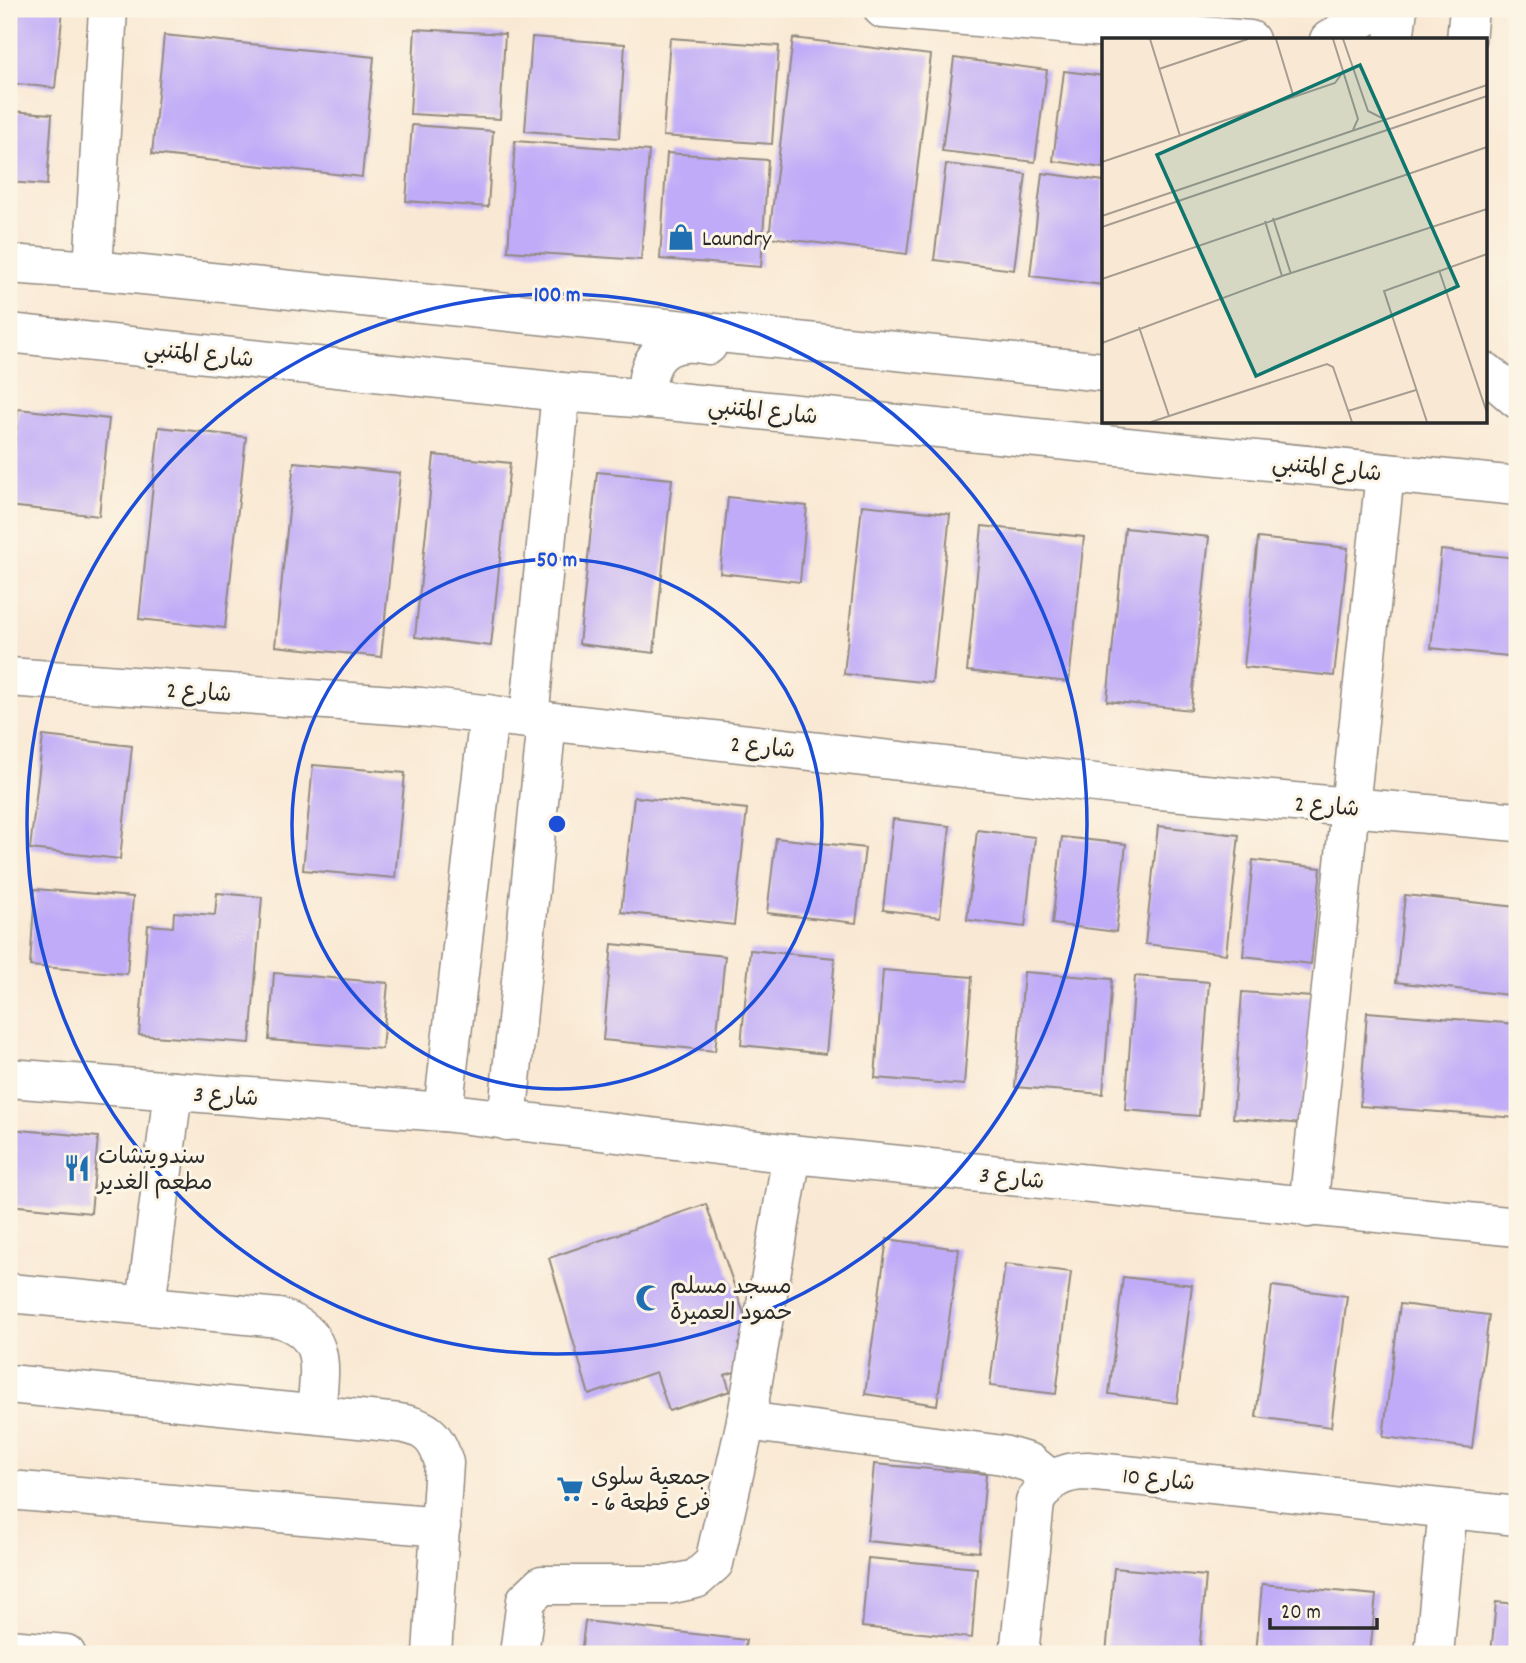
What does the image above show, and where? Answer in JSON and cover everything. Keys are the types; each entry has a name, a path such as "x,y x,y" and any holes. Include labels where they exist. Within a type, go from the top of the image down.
{"street":[{"path":"93,270 108,9"},
{"path":"883,9 1017,15 1231,38"},
{"path":"1332,38 1378,9"},
{"path":"1394,38 1398,9"},
{"path":"1466,38 1469,9"},
{"path":"9,264 93,270 1102,372"},
{"name":"شارع المتنبي","path":"9,333 561,392 648,398 1517,486"},
{"path":"648,398 646,383 649,368 657,355 670,346 685,342 944,374 967,370 989,360"},
{"path":"1488,374 1517,399"},
{"path":"506,1121 561,392"},
{"path":"1488,409 1517,412"},
{"path":"1308,1208 1385,473"},
{"name":"شارع 2","path":"9,677 421,707 1149,789 1517,822"},
{"path":"443,1112 489,715"},
{"name":"شارع 3","path":"9,1078 443,1112 792,1154 1517,1227"},
{"path":"146,1305 173,1091"},
{"path":"519,1654 526,1600 542,1585 668,1585 696,1579 714,1563 746,1421 792,1154"},
{"path":"9,1293 279,1318 295,1323 308,1333 317,1348 320,1364 316,1414"},
{"path":"9,1384 415,1425 429,1434 440,1447 444,1463 432,1654"},
{"path":"746,1421 1003,1455 1030,1463 1051,1480 1035,1502 1032,1516 1019,1654"},
{"name":"شارع 10","path":"1051,1480 1062,1474 1087,1471 1517,1516"},
{"path":"9,1490 440,1527"},
{"path":"1434,1654 1448,1509"},
{"path":"9,1649 66,1654"}],"building":[{"path":"9,9 63,9 55,88 9,83"},
{"path":"415,29 505,34 500,119 410,114"},
{"path":"164,35 374,57 362,177 152,154"},
{"path":"532,37 625,44 619,138 525,131"},
{"path":"670,38 779,46 772,144 663,136"},
{"path":"793,38 931,55 907,254 769,237"},
{"path":"954,58 1047,70 1035,162 942,151"},
{"path":"1064,71 1102,76 1102,168 1053,161"},
{"path":"9,111 52,114 47,185 9,182"},
{"path":"412,125 493,131 488,207 406,201"},
{"path":"515,141 649,151 641,260 508,251"},
{"path":"667,153 768,160 761,267 660,259"},
{"path":"946,164 1026,174 1014,270 934,260"},
{"path":"1042,173 1102,181 1102,285 1030,276"},
{"path":"18,409 109,419 99,516 9,506"},
{"path":"159,427 246,437 225,628 139,619"},
{"path":"434,455 510,463 491,646 415,637"},
{"path":"294,462 400,473 381,657 275,646"},
{"path":"597,472 672,479 654,653 579,644"},
{"path":"728,497 807,506 800,582 720,573"},
{"path":"862,505 950,514 932,683 844,674"},
{"path":"982,526 1084,537 1069,682 967,671"},
{"path":"1125,528 1209,537 1191,710 1107,701"},
{"path":"1258,538 1348,548 1334,676 1244,667"},
{"path":"1441,550 1517,558 1517,657 1431,648"},
{"path":"43,736 132,746 120,859 30,849"},
{"path":"313,765 405,773 395,878 303,870"},
{"path":"634,797 747,809 734,925 621,912"},
{"path":"893,819 950,826 940,917 883,910"},
{"path":"1158,826 1239,835 1226,954 1145,944"},
{"path":"977,830 1035,837 1025,927 967,920"},
{"path":"1062,837 1126,844 1116,932 1052,924"},
{"path":"776,838 865,848 856,923 767,913"},
{"path":"1253,860 1321,868 1311,964 1243,956"},
{"path":"35,889 133,897 127,974 30,966"},
{"path":"217,893 262,897 250,1043 139,1035 148,925 173,927 174,912 215,915"},
{"path":"1405,895 1517,907 1517,996 1396,982"},
{"path":"612,944 725,956 715,1051 603,1040"},
{"path":"750,950 835,958 826,1054 741,1045"},
{"path":"883,970 972,977 964,1085 875,1078"},
{"path":"1024,972 1112,979 1103,1094 1015,1087"},
{"path":"274,973 388,983 382,1049 269,1040"},
{"path":"1135,976 1209,982 1199,1116 1125,1110"},
{"path":"1242,992 1312,997 1302,1124 1233,1118"},
{"path":"1367,1012 1517,1024 1517,1118 1360,1106"},
{"path":"9,1129 98,1137 91,1213 9,1205"},
{"name":"مسجد مسلم حمود العميرة","path":"706,1204 752,1337 738,1343 747,1368 725,1375 730,1391 669,1411 656,1372 589,1395 549,1258"},
{"path":"887,1239 959,1249 937,1405 865,1394"},
{"path":"1005,1264 1071,1272 1056,1394 990,1386"},
{"path":"1123,1277 1192,1285 1177,1403 1109,1394"},
{"path":"1272,1286 1347,1296 1331,1427 1256,1417"},
{"path":"1400,1304 1489,1315 1472,1448 1383,1437"},
{"path":"874,1464 986,1474 979,1552 867,1541"},
{"path":"868,1558 977,1568 972,1638 862,1627"},
{"path":"1114,1568 1206,1576 1199,1654 1106,1654"},
{"path":"1262,1584 1376,1595 1370,1654 1256,1654"},
{"path":"1496,1602 1517,1604 1517,1654 1491,1654"},
{"path":"585,1621 746,1640 744,1654 581,1654"}],"place":[{"name":"Laundry","path":"681,237"},
{"name":"سندويتشات مطعم الغدير","path":"77,1168"},
{"name":"مسجد مسلم حمود العميرة","path":"649,1298"},
{"name":"جمعية سلوى - فرع قطعة 6","path":"570,1489"}]}
